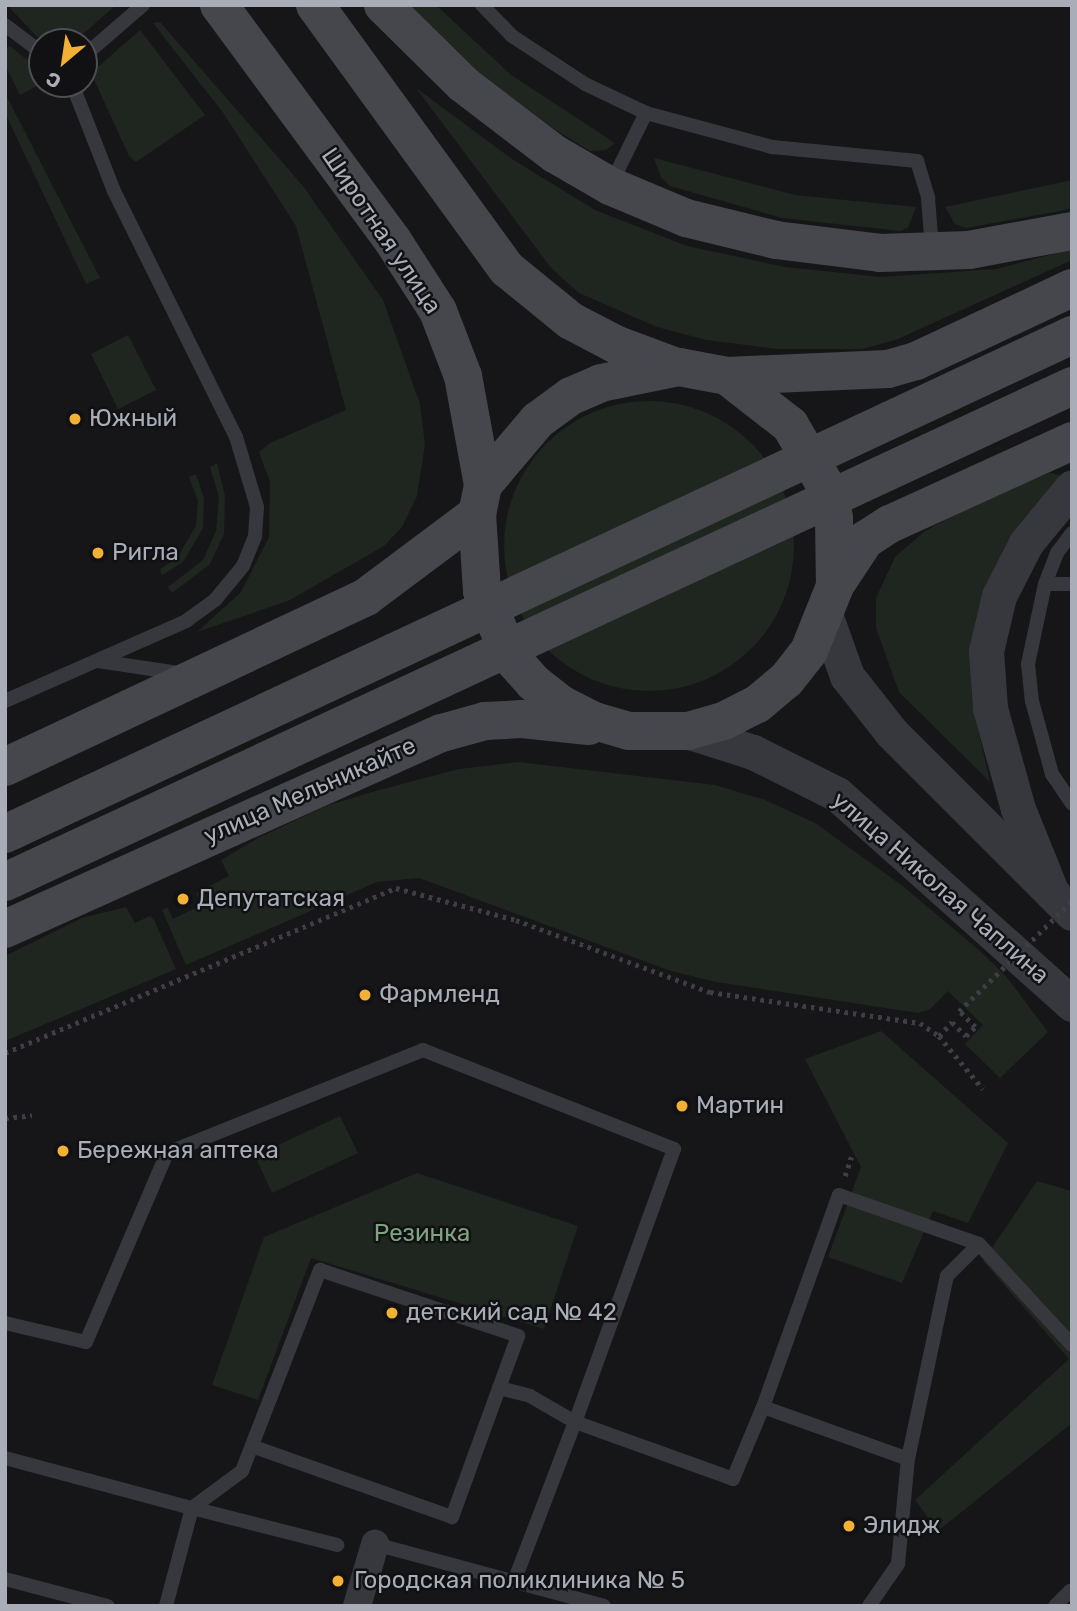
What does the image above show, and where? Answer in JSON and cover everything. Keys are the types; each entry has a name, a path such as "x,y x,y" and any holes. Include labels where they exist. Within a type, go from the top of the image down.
{"main road":[{"name":"Широтная улица","path":"219,5 393,241 438,311 463,376 480,499 482,591 493,625 510,656 534,684 562,705 594,721 629,731"},
{"path":"315,5 507,270 571,321 615,344 679,368 727,376 888,369 916,361 1072,288"},
{"path":"383,5 418,44 506,120 610,186 686,218 763,237 880,253 932,253 1006,246 1072,231"},
{"path":"5,835 1072,335"},
{"path":"5,766 366,597 480,499 538,420 571,396 636,373 679,368"},
{"path":"727,376 790,425 824,483 834,517 831,602"},
{"path":"5,881 1072,386"},
{"path":"629,731 687,731 723,721 757,704 786,680 810,651 831,602 865,540 890,524 1072,441"},
{"name":"улица Мельникайте","path":"5,929 442,733 485,721 522,719 629,731"}],"street":[{"path":"1065,902 1018,809 990,708 986,651 999,596 1021,554 1072,487"},
{"path":"831,602 847,676 891,732 1065,902"},
{"name":"улица Николая Чаплина","path":"687,731 763,756 838,794 1072,1004"},
{"path":"358,1606 375,1544"}],"lane":[{"path":"98,44 143,5"},
{"path":"482,5 512,36 585,84 646,113 772,147 917,161 928,198 932,253"},
{"path":"5,25 28,42"},
{"path":"5,701 186,621 215,600 243,566 255,536 257,507 236,436 114,191 77,98"},
{"path":"610,186 646,113"},
{"path":"1072,533 1057,553 1045,584 1028,664 1032,701 1052,774 1072,804"},
{"path":"1045,584 1072,584"},
{"path":"97,661 168,673 201,673"},
{"path":"5,1323 86,1342 167,1153 423,1050 674,1149 514,1582"},
{"path":"499,1388 530,1396 575,1422 733,1479 763,1407 839,1195 979,1244 1072,1345"},
{"path":"869,1606 898,1564 908,1459 947,1276 979,1244"},
{"path":"166,1606 192,1508 242,1471 320,1270 518,1336 452,1517 252,1446"},
{"path":"763,1407 908,1459"},
{"path":"5,1458 337,1545"},
{"path":"375,1544 604,1606"},
{"path":"5,1579 108,1606"},
{"path":"1055,1606 1070,1591 1072,1595"}],"path":[{"path":"5,1053 396,888 516,920 710,992 920,1023 939,1036 984,1088"},
{"path":"939,1036 952,1022 966,1036 975,1027 959,1011 1065,902"},
{"path":"5,1118 32,1115"}],"green space":[{"path":"7,5 116,5 90,28 29,28"},
{"path":"410,5 436,5 511,75 615,143 606,150 590,151 554,129 464,62"},
{"path":"160,22 303,186 383,300 420,404 425,444 417,496 402,527 384,546 288,601 197,632 241,592 269,537 270,482 259,452 270,443 346,410 296,226 224,114 153,23"},
{"path":"140,30 205,115 136,162 129,156 98,88 98,67"},
{"path":"10,46 28,61 28,91 20,95 5,65 5,48"},
{"path":"416,88 512,159 595,210 687,246 785,267 881,277 996,269 1072,249 1072,260 898,339 863,349 777,349 706,340 657,327 579,293 552,269"},
{"path":"5,93 100,278 86,284 5,113"},
{"path":"654,158 795,195 916,207 908,228 900,231 782,218 670,186 661,177"},
{"path":"1072,180 1072,208 1060,211 966,228 955,224 945,207"},
{"path":"128,335 156,390 118,409 91,354"},
{"path":"649,401 677,404 704,412 730,425 752,443 770,465 783,491 791,518 794,546 791,574 783,601 770,627 752,649 730,667 704,680 677,688 649,691 621,688 594,680 568,667 546,649 528,627 515,601 507,574 504,546 507,518 515,491 528,465 546,443 568,425 594,412 621,404"},
{"path":"217,463 225,496 224,534 210,564 172,593 168,587 203,560 216,531 219,497 210,467"},
{"path":"1050,473 1060,475 971,653 972,702 990,782 899,692 876,628 876,598 895,557 925,531 980,501"},
{"path":"196,474 204,499 203,528 183,562 162,575 160,569 177,558 196,526 198,501 189,477"},
{"path":"518,762 715,785 765,800 815,823 904,887 981,952 1005,975 1048,1032 1000,1078 965,1044 983,1025 948,991 930,1009 918,1013 716,982 671,971 419,878 377,882 186,965 162,910 167,907 173,919 202,905 196,893 229,876 221,860 258,838 326,806 459,769"},
{"path":"126,907 135,923 150,916 154,920 176,969 5,1041 5,956 82,918"},
{"path":"881,1031 1008,1143 968,1223 933,1211 902,1283 828,1257 861,1167 805,1059"},
{"path":"340,1116 358,1153 272,1193 255,1156"},
{"name":"Резинка","path":"417,1173 578,1226 544,1329 311,1258 258,1400 212,1385 264,1237"},
{"path":"1037,1181 1072,1191 1072,1423 938,1531 915,1500 1069,1359 983,1261"}],"place":[{"name":"Южный","path":"75,419"},
{"name":"Ригла","path":"98,553"},
{"name":"Депутатская","path":"183,899"},
{"name":"Фармленд","path":"365,995"},
{"name":"Мартин","path":"682,1106"},
{"name":"Бережная аптека","path":"63,1151"},
{"name":"детский сад № 42","path":"392,1313"},
{"name":"Элидж","path":"849,1526"},
{"name":"Городская поликлиника № 5","path":"338,1581"}]}
